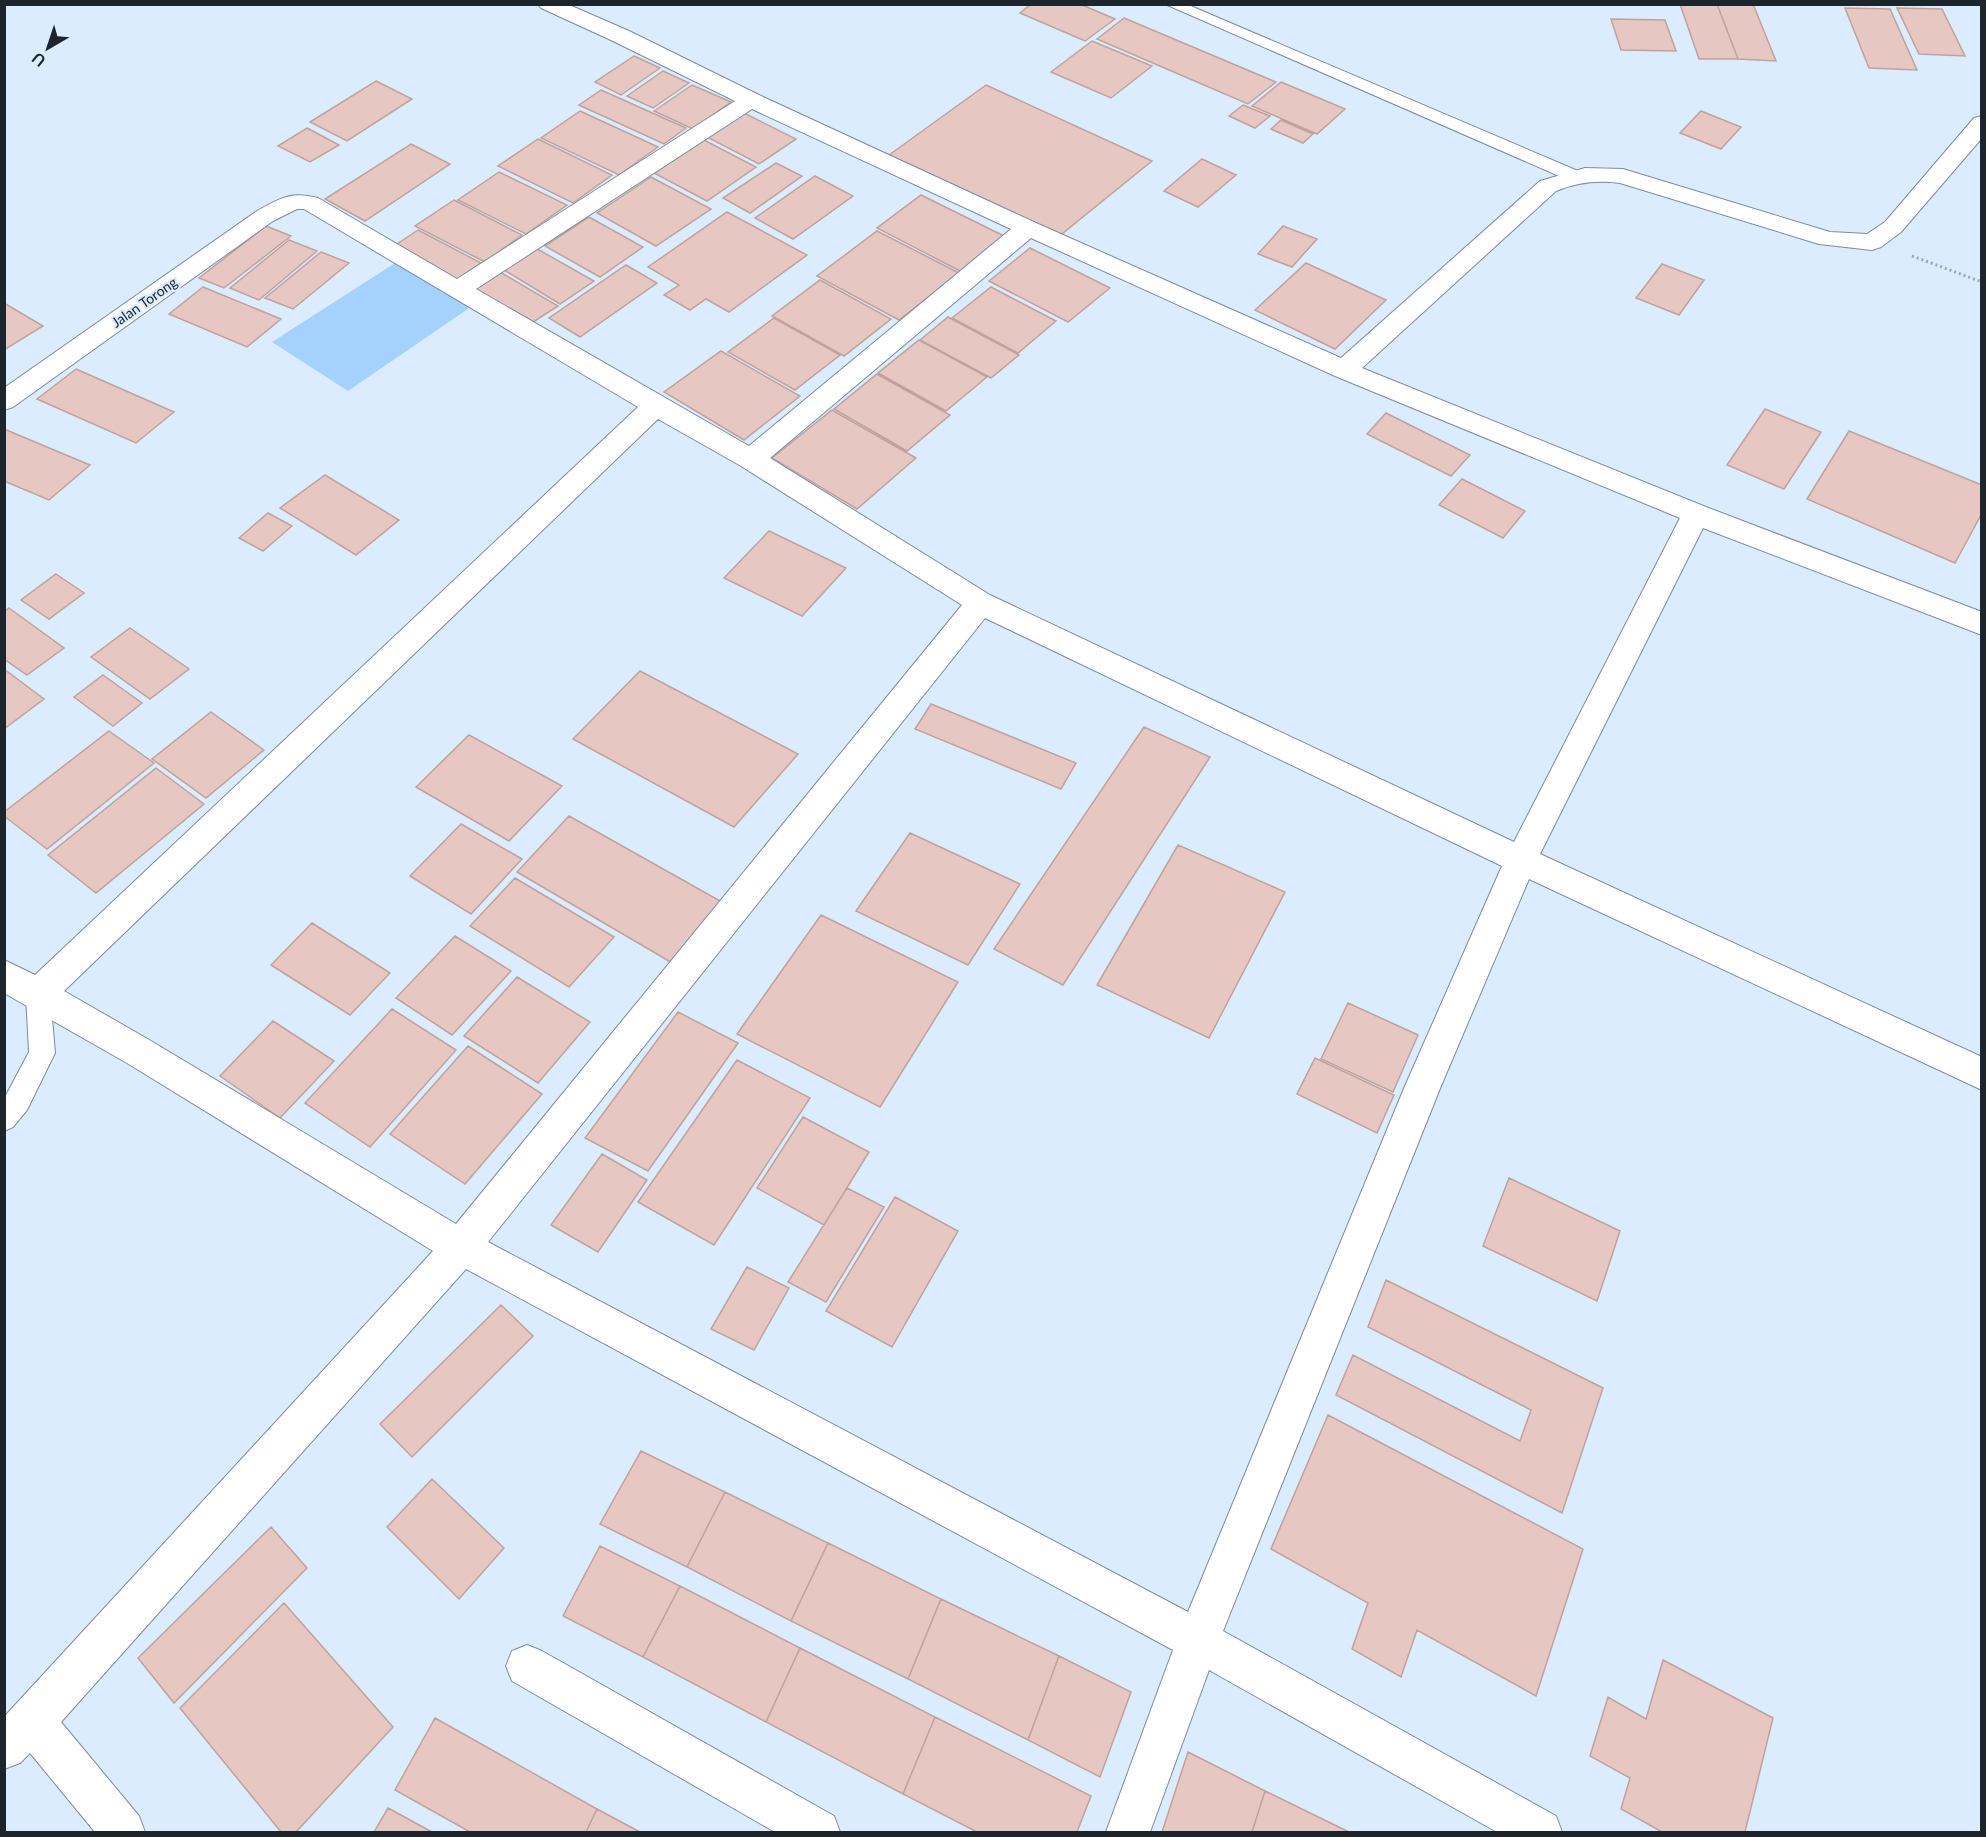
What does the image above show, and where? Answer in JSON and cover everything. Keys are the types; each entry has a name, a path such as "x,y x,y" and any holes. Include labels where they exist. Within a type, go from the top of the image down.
{"street":[{"path":"548,4 621,36 751,100 1028,228 1344,370 1696,514 1982,624"},
{"path":"751,100 459,289 656,406 751,459 980,603 1521,860 1982,1074"},
{"path":"1344,370 1548,186 1572,175 1595,173 1623,176 1828,239 1872,242 1893,227 1982,123"},
{"name":"Jalan Torong","path":"4,401 285,204 294,201 310,203 459,289"},
{"path":"751,459 1028,228"},
{"path":"38,994 656,406"},
{"path":"1128,1833 1198,1640 1423,1086 1521,860 1696,514"},
{"path":"123,1833 18,1734 461,1247 980,603"},
{"path":"4,975 139,1052 461,1247 1198,1640 1540,1833"},
{"path":"527,1665 818,1833"}],"lane":[{"path":"1172,4 1572,175"},
{"path":"4,1119 18,1102 42,1053 38,994"}],"path":[{"path":"1872,242 1982,282"}],"shaded area":[{"path":"403,258 478,302 348,391 272,342"}],"building":[{"path":"1031,4 1080,4 1115,19 1085,41 1020,13"},
{"path":"1680,4 1717,4 1738,59 1699,59"},
{"path":"1717,4 1753,4 1776,61 1738,59"},
{"path":"1845,8 1890,9 1917,70 1869,68"},
{"path":"1897,8 1942,9 1965,56 1919,54"},
{"path":"1124,18 1276,82 1248,104 1097,39"},
{"path":"1611,19 1665,20 1676,51 1621,50"},
{"path":"1092,41 1152,66 1111,98 1051,72"},
{"path":"634,56 660,68 621,95 595,82"},
{"path":"663,71 689,83 653,108 627,96"},
{"path":"376,81 412,99 347,141 310,122"},
{"path":"1281,82 1345,109 1317,134 1252,106"},
{"path":"692,85 731,102 693,129 654,111"},
{"path":"986,85 1152,161 1058,237 889,155"},
{"path":"601,90 686,128 664,144 579,105"},
{"path":"1243,105 1270,116 1255,128 1229,116"},
{"path":"580,111 658,147 619,175 541,138"},
{"path":"1701,111 1741,127 1721,149 1680,133"},
{"path":"742,112 796,139 759,164 705,136"},
{"path":"1281,120 1313,134 1303,143 1271,129"},
{"path":"307,128 339,145 310,162 278,146"},
{"path":"538,139 612,175 573,203 498,166"},
{"path":"704,140 756,167 707,201 654,173"},
{"path":"411,144 450,164 365,221 325,199"},
{"path":"1202,159 1236,175 1198,207 1164,191"},
{"path":"776,163 802,176 750,213 723,198"},
{"path":"499,172 567,205 526,234 458,200"},
{"path":"815,176 853,196 793,239 755,218"},
{"path":"651,177 711,209 656,246 597,213"},
{"path":"921,195 1008,238 964,273 877,228"},
{"path":"454,200 522,235 485,262 415,226"},
{"path":"727,212 807,255 729,312 706,299 690,310 664,295 679,285 648,267"},
{"path":"589,217 643,247 600,277 545,246"},
{"path":"266,226 291,236 224,288 199,278"},
{"path":"1283,226 1317,239 1292,267 1258,254"},
{"path":"418,230 481,263 454,282 391,248"},
{"path":"877,231 959,273 899,320 817,276"},
{"path":"289,240 317,251 259,300 230,288"},
{"path":"532,246 594,281 560,304 499,267"},
{"path":"1030,248 1110,288 1068,322 989,281"},
{"path":"321,252 349,263 293,309 265,298"},
{"path":"1306,263 1386,300 1335,349 1255,310"},
{"path":"1662,264 1704,280 1679,315 1636,298"},
{"path":"626,265 657,283 580,337 549,318"},
{"path":"500,272 558,306 530,324 473,290"},
{"path":"820,280 891,319 844,356 772,316"},
{"path":"203,287 281,319 247,347 169,314"},
{"path":"991,287 1056,321 1018,353 952,318"},
{"path":"4,303 43,326 4,350"},
{"path":"948,317 1019,355 991,378 920,340"},
{"path":"774,318 840,355 795,390 728,352"},
{"path":"919,340 987,377 946,411 878,373"},
{"path":"721,351 800,396 744,440 664,392"},
{"path":"76,369 174,412 136,443 37,399"},
{"path":"877,374 950,415 907,451 834,409"},
{"path":"1765,409 1821,432 1784,489 1727,465"},
{"path":"832,410 916,458 857,509 772,458"},
{"path":"1386,413 1470,455 1451,476 1367,434"},
{"path":"4,429 90,465 49,500 4,481"},
{"path":"1849,431 1982,485 1982,513 1955,563 1807,499"},
{"path":"325,475 399,520 356,555 280,508"},
{"path":"1462,479 1525,511 1503,538 1439,505"},
{"path":"268,513 292,526 263,551 239,538"},
{"path":"769,531 846,568 802,616 724,578"},
{"path":"56,574 84,593 49,619 21,600"},
{"path":"9,608 64,648 27,675 4,659 4,612"},
{"path":"130,628 189,669 150,699 91,657"},
{"path":"4,669 44,699 4,729"},
{"path":"640,671 798,754 734,827 573,739"},
{"path":"103,675 142,703 113,726 74,697"},
{"path":"931,704 1076,763 1061,789 915,729"},
{"path":"211,712 264,750 206,798 152,759"},
{"path":"1144,727 1210,757 1063,985 994,949"},
{"path":"109,731 154,763 47,849 4,816 4,812"},
{"path":"469,735 562,786 509,841 416,787"},
{"path":"156,768 204,804 96,893 48,855"},
{"path":"569,816 729,906 679,967 517,872"},
{"path":"461,824 522,859 471,914 410,876"},
{"path":"910,833 1020,884 968,965 856,911"},
{"path":"1178,845 1285,892 1209,1038 1097,985"},
{"path":"515,878 614,937 569,987 470,926"},
{"path":"821,915 958,982 880,1107 737,1034"},
{"path":"312,923 390,973 350,1015 271,965"},
{"path":"455,936 511,971 452,1035 396,998"},
{"path":"517,977 590,1022 538,1083 464,1036"},
{"path":"1348,1003 1418,1035 1393,1092 1321,1059"},
{"path":"392,1009 456,1050 370,1147 305,1103"},
{"path":"678,1012 738,1043 648,1171 585,1138"},
{"path":"273,1021 334,1061 280,1118 220,1076"},
{"path":"468,1046 542,1094 465,1184 390,1134"},
{"path":"1315,1058 1394,1095 1377,1133 1297,1094"},
{"path":"737,1060 810,1098 714,1245 638,1202"},
{"path":"803,1117 869,1152 824,1225 757,1188"},
{"path":"602,1154 647,1180 598,1252 551,1225"},
{"path":"1509,1178 1620,1231 1597,1301 1483,1246"},
{"path":"847,1188 884,1207 826,1302 788,1282"},
{"path":"895,1197 958,1231 892,1347 826,1311"},
{"path":"747,1267 789,1288 754,1350 711,1329"},
{"path":"1386,1280 1603,1388 1562,1513 1336,1395 1353,1355 1520,1441 1531,1410 1368,1327"},
{"path":"501,1305 533,1336 412,1457 380,1424"},
{"path":"1328,1415 1583,1549 1536,1696 1417,1630 1401,1677 1352,1649 1368,1603 1271,1549"},
{"path":"641,1451 725,1492 687,1567 600,1524"},
{"path":"432,1479 504,1548 459,1599 387,1527"},
{"path":"725,1492 828,1543 791,1621 687,1567"},
{"path":"271,1527 307,1568 174,1703 138,1658"},
{"path":"828,1543 941,1599 908,1679 791,1621"},
{"path":"600,1546 680,1586 643,1657 563,1616"},
{"path":"680,1586 800,1648 766,1722 643,1657"},
{"path":"941,1599 1059,1656 1028,1740 908,1679"},
{"path":"284,1603 393,1727 296,1832 281,1832 180,1708"},
{"path":"800,1648 935,1717 903,1794 766,1722"},
{"path":"1059,1656 1131,1692 1100,1777 1028,1740"},
{"path":"1663,1660 1773,1718 1745,1832 1662,1832 1621,1809 1630,1778 1590,1756 1608,1697 1646,1719"},
{"path":"935,1717 1091,1796 1077,1832 977,1832 903,1794"},
{"path":"435,1718 597,1809 586,1832 470,1832 395,1790"},
{"path":"1188,1752 1265,1791 1252,1832 1162,1832"},
{"path":"1265,1791 1349,1832 1252,1832"},
{"path":"388,1808 432,1832 374,1832"},
{"path":"597,1809 640,1832 586,1832"}]}
